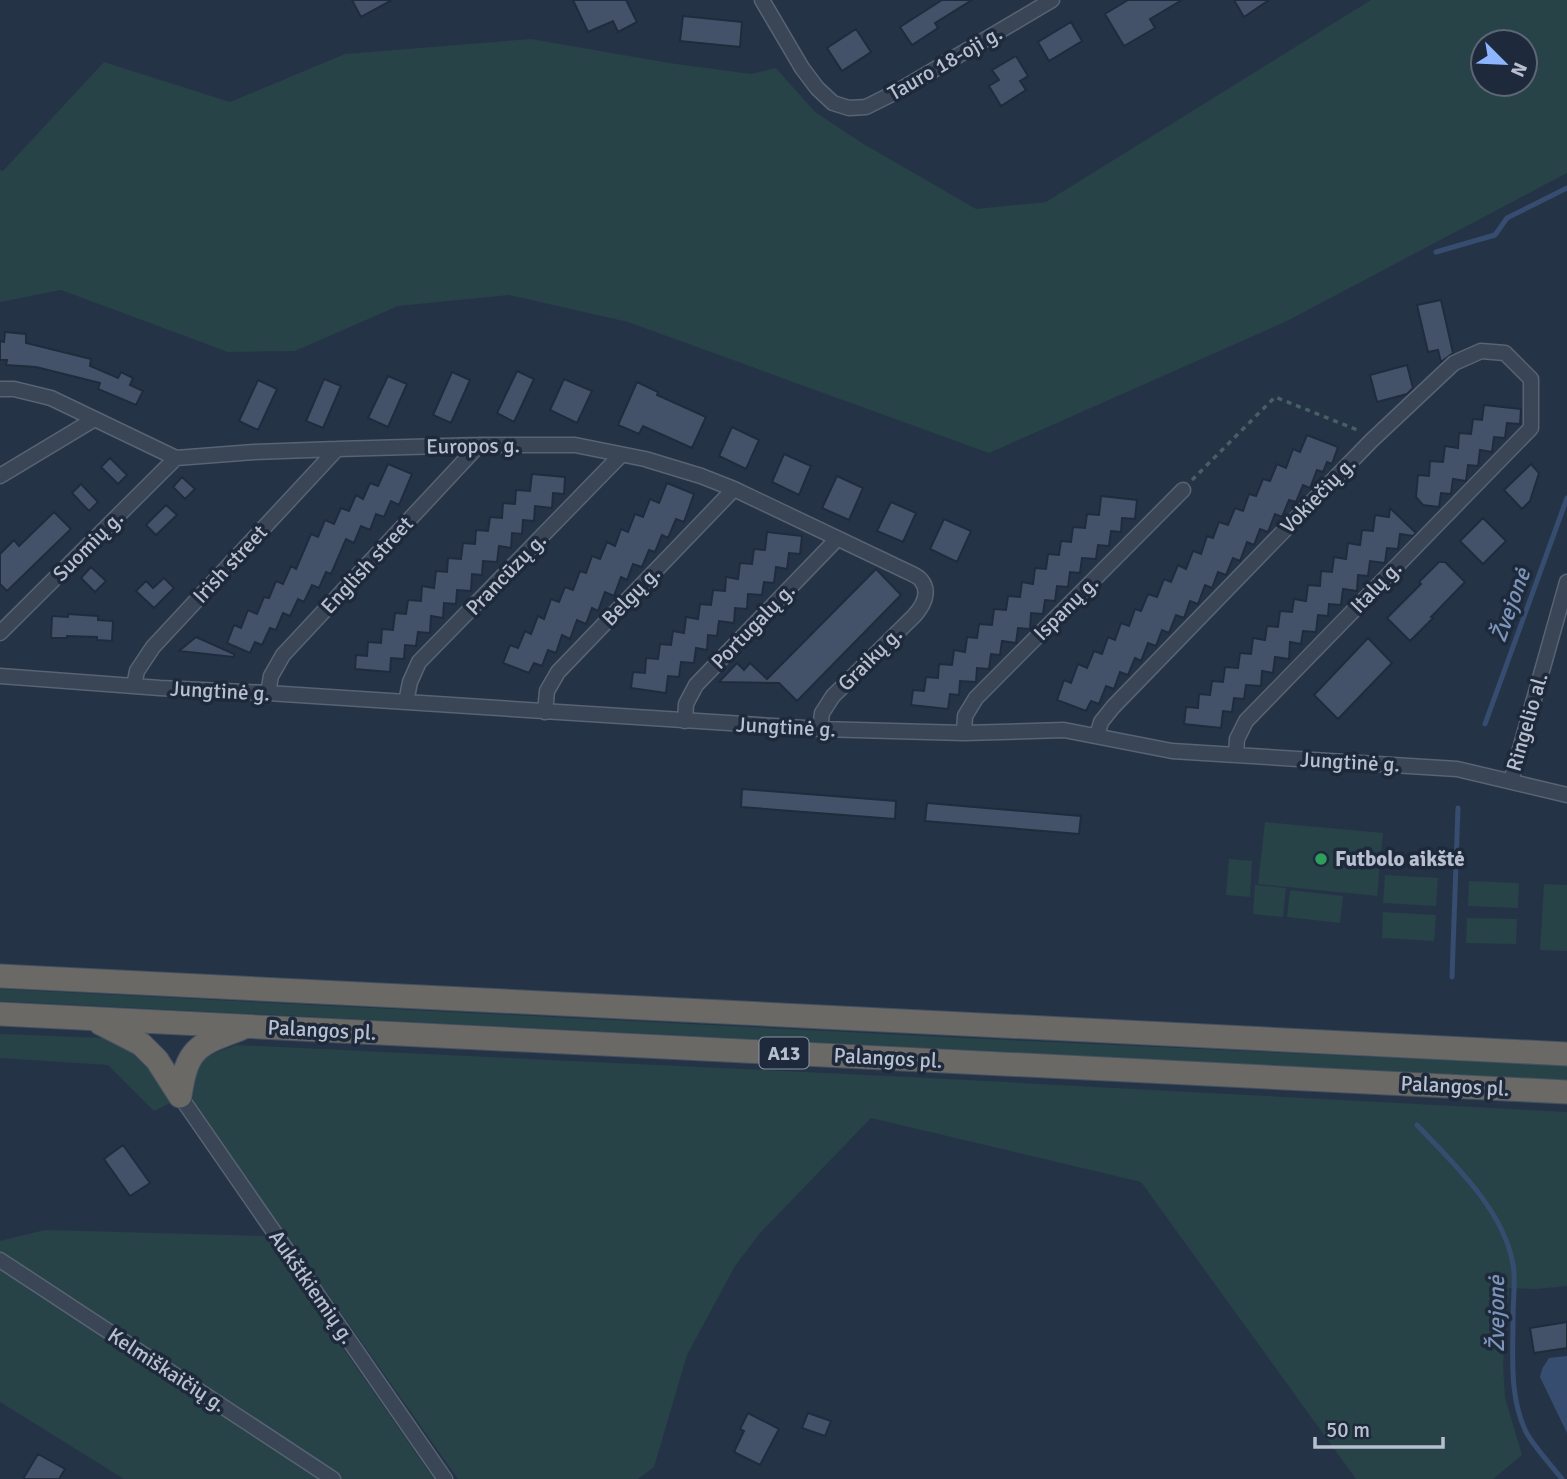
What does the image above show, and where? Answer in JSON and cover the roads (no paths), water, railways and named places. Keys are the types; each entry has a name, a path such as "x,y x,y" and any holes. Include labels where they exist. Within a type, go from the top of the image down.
{"highway":[{"name":"Palangos pl.","path":"0,976 1567,1054"},
{"name":"Palangos pl.","path":"0,1014 1567,1092"},
{"path":"91,1018 141,1044 157,1060 180,1096"},
{"path":"180,1096 183,1072 194,1052 209,1041 247,1026"}],"street":[{"name":"Tauro 18-oji g.","path":"762,0 802,68 817,88 833,103 849,108 866,107 898,91 1052,0"},
{"name":"Vokiečių g.","path":"1097,736 1101,722 1113,707 1375,438 1454,363 1481,351 1505,353 1531,379 1531,428"},
{"name":"Europos g.","path":"0,389 14,389 51,398 176,458 337,449 575,445 645,459 734,489 920,579 926,592"},
{"path":"0,476 93,420"},
{"name":"Italų g.","path":"1236,755 1237,739 1246,721 1531,428"},
{"name":"English street","path":"268,693 271,676 283,655 479,445"},
{"name":"Irish street","path":"134,686 137,671 153,647 337,449"},
{"name":"Prancūzų g.","path":"407,702 410,682 419,663 621,455"},
{"name":"Suomių g.","path":"0,633 176,458"},
{"name":"Belgų g.","path":"545,712 547,691 558,672 734,489"},
{"name":"Ispanų g.","path":"964,733 965,716 976,698 1183,490"},
{"name":"Portugalų g.","path":"685,721 686,704 696,685 837,539"},
{"name":"Ringelio al.","path":"1511,781 1567,582"},
{"name":"Graikų g.","path":"820,729 822,713 833,696 923,606 926,592"},
{"name":"Jungtinė g.","path":"0,676 820,729 964,733 1064,730 1172,751 1457,769 1567,794"},
{"name":"Aukštkiemių g.","path":"180,1096 445,1479"},
{"name":"Kelmiškaičių g.","path":"0,1260 333,1479"}],"water":[{"path":"1567,1356 1567,1433 1540,1377 1549,1358"}],"waterway":[{"path":"1436,252 1495,235 1507,218 1567,188"},
{"name":"Žvejonė","path":"1485,724 1567,498"},
{"name":"Žvejonė","path":"1452,977 1458,808"},
{"name":"Žvejonė","path":"1417,1125 1475,1189 1488,1206 1508,1244 1514,1277 1513,1361 1517,1404 1529,1438 1562,1479"}],"place":[{"name":"Futbolo aikštė","path":"1321,859"}]}
